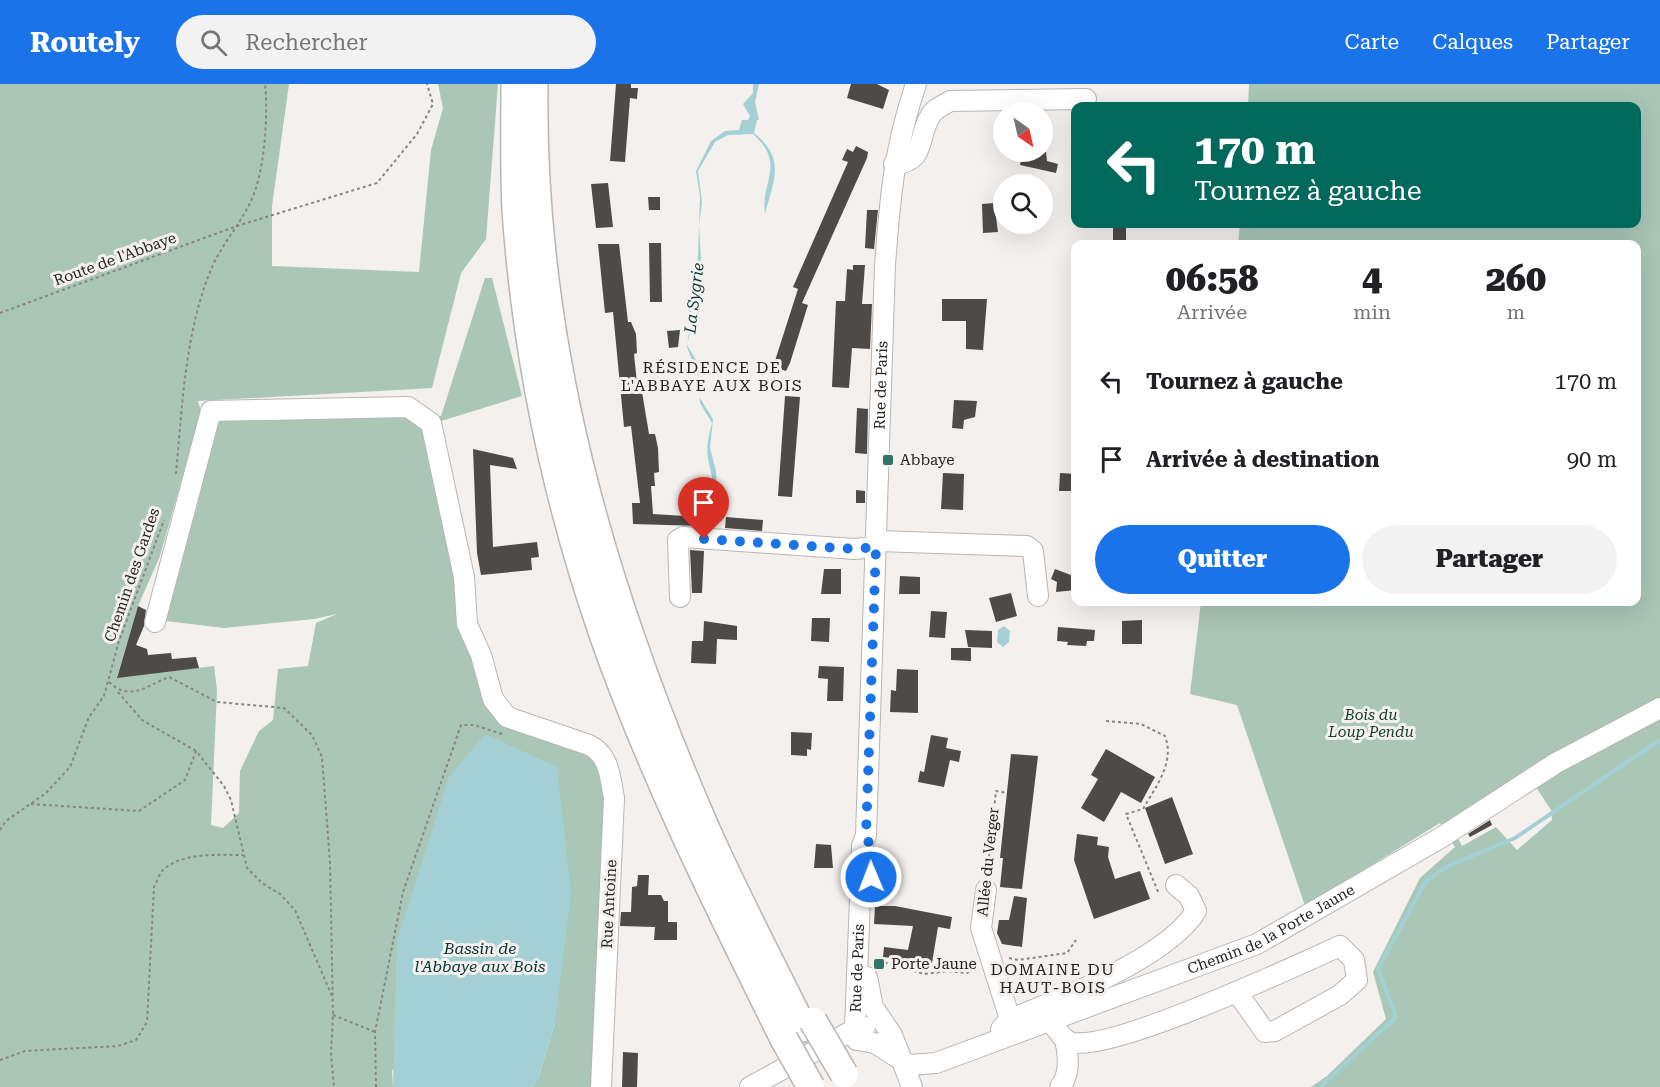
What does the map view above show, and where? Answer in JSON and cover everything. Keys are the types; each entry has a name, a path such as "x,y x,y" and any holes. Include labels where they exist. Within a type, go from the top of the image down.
{"highway":[{"path":"515,84 516,210 532,344 552,448 580,561 628,702 685,837 835,1083"},
{"path":"534,84 541,242 554,344 579,469 604,560 653,700 705,828 800,1029"}],"street":[{"name":"Rue de Paris","path":"868,1035 864,934 866,877 862,846 866,835 885,265 894,164 901,130 916,84"},
{"path":"894,164 908,163 915,158 931,113 950,101 1086,99"},
{"name":"Rue Antoine","path":"155,621 211,411 408,407 431,423 464,577 467,624 481,655 493,699 507,717 599,750 606,761 614,798 601,1087"},
{"path":"680,597 678,540 683,537 854,549 876,544 1028,546 1033,551 1038,596"},
{"name":"Chemin de la Porte Jaune","path":"868,1035 909,1065 936,1063 1257,944 1442,837 1556,763 1660,708"},
{"name":"Allée du Verger","path":"986,890 981,928 1010,1019"},
{"path":"996,1042 1000,1030 1010,1019 1108,977 1178,933 1196,911 1189,896 1168,890"},
{"name":"Rue de Paris","path":"864,934 871,1002 868,1035"},
{"path":"1065,1040 1072,1043 1101,1042 1237,992 1340,946 1354,960 1357,980 1340,995 1275,1031 1265,1032 1237,992"},
{"path":"1051,1022 1065,1040 1069,1054 1065,1081 1060,1087"},
{"path":"758,1086 868,1035"},
{"path":"903,1061 912,1087"}],"path":[{"path":"176,475 185,380 199,307 210,271 256,189 268,109 265,84"},
{"name":"Route de l'Abbaye","path":"0,313 237,226 377,183 417,134 433,104 427,84"},
{"name":"Chemin des Gardes","path":"0,830 6,821 45,793 70,767 89,717 104,696 119,641 165,517"},
{"path":"118,692 130,694 169,677 217,702 284,708 312,735 322,757 330,862 333,998 331,1054 334,1087"},
{"path":"109,682 142,720 196,751 224,786 231,800 247,868 262,883 280,894 295,910 333,998"},
{"path":"1106,721 1141,724 1165,736 1169,746 1169,761 1143,809 1126,814 1168,890"},
{"path":"376,1087 375,1032 403,892 461,725 474,725 507,735"},
{"path":"31,804 140,811 185,780 196,751"},
{"name":"Allée du Verger","path":"986,890 996,791 1006,793"},
{"path":"0,1060 25,1051 118,1046 136,1040 147,1022 154,887 162,871 190,858 243,855"},
{"path":"1018,960 1067,952 1076,940"},
{"path":"867,959 885,961 924,974 948,971 967,973 984,959 991,958"},
{"path":"333,1015 375,1032"}],"green space":[{"path":"0,84 289,84 272,206 272,266 419,272 431,150 443,108 438,84 498,84 486,239 461,273 432,388 198,401 201,411 160,556 138,606 117,677 214,666 217,690 211,825 223,828 239,813 240,771 259,731 273,720 278,669 308,666 316,623 337,614 314,619 224,628 165,621 198,503 215,425 222,418 441,416 485,278 492,278 522,396 425,426 488,709 496,717 595,755 606,771 594,1087 533,1087 539,1076 555,1023 392,1070 393,1087 0,1087"},
{"name":"Bois du Loup Pendu","path":"1249,84 1660,84 1660,1087 1311,1087 1327,1076 1386,1019 1373,972 1420,878 1455,847 1440,823 1305,906 1237,705 1190,694 1201,606 1641,606 1641,240 1238,240 1240,228 1641,228 1641,102 1248,102","holes":["1534,784 1551,810 1552,820 1517,850 1496,827 1462,846 1455,832"]}],"water":[{"path":"753,84 759,84 755,102 759,120 757,120 754,133 771,152 775,171 765,214 764,202 770,173 769,155 753,134 728,135 715,142 698,171 702,203 699,225 700,197 696,171 711,141 725,131 739,130 742,120 748,120 750,116 743,104 753,93"},
{"path":"699,225 701,259 691,303 691,328 687,343 690,322 688,306 696,275"},
{"path":"687,345 698,363 699,379 687,347"},
{"path":"699,385 700,398 713,419 710,448 716,471 717,492 715,523 711,531 707,522 709,493 712,493 712,474 707,449 712,423 700,403"},
{"path":"1004,626 1010,631 1009,642 1003,647 997,642 998,630"},
{"name":"Bassin de l'Abbaye aux Bois","path":"485,734 557,767 571,894 555,1023 539,1076 533,1087 393,1087 397,941 449,777"}],"building":[{"path":"616,84 631,84 631,88 638,88 637,99 630,98 625,162 610,161"},
{"path":"851,84 877,84 889,90 883,109 847,98"},
{"path":"856,146 868,152 867,158 802,303 808,305 790,363 786,371 773,367 798,289 793,287 848,162 842,160 847,149 853,152"},
{"path":"1021,162 1058,164 1056,173 1020,165"},
{"path":"608,183 613,227 596,228 591,184"},
{"path":"648,197 660,197 660,210 649,210"},
{"path":"993,203 993,232 983,233 982,204"},
{"path":"867,210 878,210 874,249 865,248"},
{"path":"1113,228 1126,228 1126,240 1113,240"},
{"path":"649,243 661,243 662,302 650,302"},
{"path":"598,244 619,244 628,322 631,322 636,334 637,353 634,354 638,393 642,392 649,434 655,434 658,448 659,472 654,473 655,486 651,486 653,514 701,517 700,526 633,524 632,503 640,503 631,426 624,427 613,312 605,313"},
{"path":"853,265 865,265 862,304 872,304 870,349 852,348 849,388 832,387 836,301 845,301 847,269 853,270"},
{"path":"942,299 987,299 983,350 966,349 966,321 942,321"},
{"path":"680,330 678,347 669,348 667,331"},
{"path":"785,396 800,397 792,497 778,496"},
{"path":"954,400 977,401 975,417 964,420 963,429 952,428"},
{"path":"857,408 868,409 867,454 855,453"},
{"path":"473,449 513,458 517,469 490,465 493,547 537,542 539,557 531,558 532,570 481,575 477,553"},
{"path":"943,473 964,474 963,510 941,509"},
{"path":"1060,473 1071,474 1071,491 1059,491"},
{"path":"856,490 865,491 865,503 856,503"},
{"path":"726,517 763,520 762,531 725,528"},
{"path":"690,550 704,551 702,593 692,593"},
{"path":"824,569 841,569 841,594 821,594"},
{"path":"1055,569 1071,575 1071,590 1056,592 1057,582 1051,579"},
{"path":"900,576 920,577 920,594 899,594"},
{"path":"1011,593 1017,616 996,622 989,598"},
{"path":"138,606 146,610 144,626 136,645 147,649 148,655 171,653 172,659 196,657 199,668 117,678"},
{"path":"931,611 947,612 945,638 929,637"},
{"path":"812,618 830,618 829,642 811,641"},
{"path":"1142,620 1142,644 1122,644 1122,621"},
{"path":"704,621 737,626 737,640 717,639 716,664 691,663 692,641 703,641"},
{"path":"1058,627 1095,630 1094,641 1087,641 1086,646 1067,645 1068,642 1057,641"},
{"path":"965,630 992,631 992,648 968,647"},
{"path":"951,648 971,648 971,661 951,660"},
{"path":"819,666 844,667 843,701 827,701 828,679 818,678"},
{"path":"897,669 918,670 918,713 890,712 891,690 896,691"},
{"path":"791,732 812,733 811,750 807,749 807,756 791,755"},
{"path":"931,735 948,738 946,748 961,751 959,762 950,760 944,787 918,782 920,771 924,772"},
{"path":"1106,749 1155,777 1141,803 1121,792 1104,822 1081,808 1098,779 1091,775"},
{"path":"1011,754 1038,756 1022,889 1000,887 1003,858 1000,858"},
{"path":"1172,797 1193,854 1165,864 1145,808"},
{"path":"1490,820 1492,825 1470,837 1468,834"},
{"path":"1077,834 1098,837 1097,845 1109,847 1108,857 1115,879 1140,871 1150,899 1094,919 1074,860"},
{"path":"816,844 831,845 833,868 814,868"},
{"path":"638,875 649,875 648,895 661,895 664,901 668,901 668,922 677,922 677,940 654,940 655,927 620,926 621,912 631,912 632,887 637,886"},
{"path":"1014,896 1027,898 1022,947 1002,944 997,933 999,920 1009,920"},
{"path":"875,906 895,906 952,917 950,929 938,927 932,963 883,957 884,947 908,950 913,926 874,924"},
{"path":"623,1052 638,1053 637,1087 622,1087"}],"waterway":[{"path":"1320,1087 1396,1017 1378,969 1425,882 1448,866 1515,838 1660,740"}],"place":[{"name":"Abbaye","path":"888,460"},
{"name":"Porte Jaune","path":"879,964"}],"district":[{"name":"RÉSIDENCE DE L'ABBAYE AUX BOIS","path":"712,376"},
{"name":"DOMAINE DU HAUT-BOIS","path":"1053,978"}],"route":[{"path":"704,539 854,549 863,546 876,547 866,835 870,846 871,877"}],"water label":[{"name":"La Sygrie","path":"694,298"}]}
